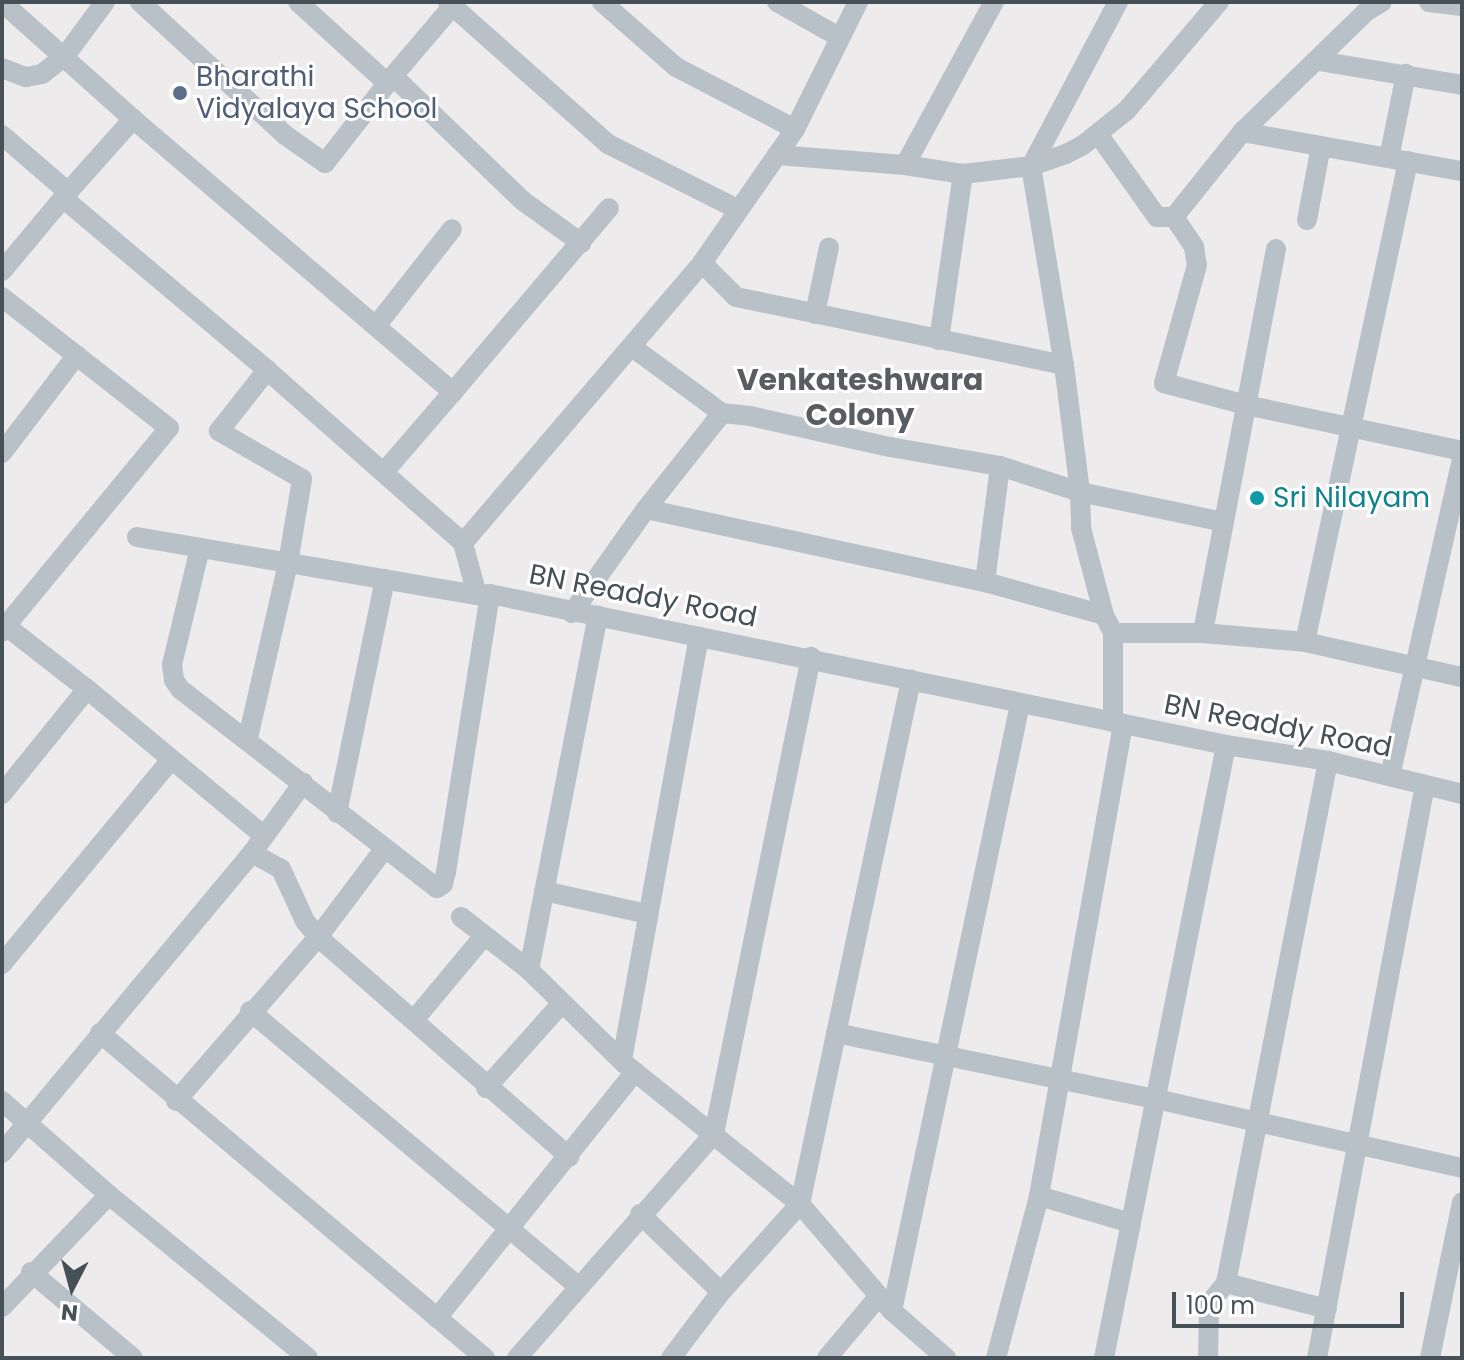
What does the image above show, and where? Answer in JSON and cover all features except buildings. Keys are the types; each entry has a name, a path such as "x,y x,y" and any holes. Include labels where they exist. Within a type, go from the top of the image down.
{"street":[{"path":"2,2 133,119 453,392"},
{"path":"2,68 26,77 42,74 65,56 105,2"},
{"path":"140,2 285,135 325,163 452,3 608,144 737,209"},
{"path":"298,2 390,80 523,201 581,243"},
{"path":"602,2 676,67 795,129"},
{"path":"777,2 839,37"},
{"path":"463,543 702,263 795,129 858,2"},
{"path":"905,165 994,2"},
{"path":"996,1358 1039,1196 1118,723 1109,624 1081,528 1080,492 1064,365 1031,166 1118,2"},
{"path":"777,155 905,165 963,174 1031,166 1066,154 1098,134 1127,110 1219,2"},
{"path":"1174,217 1242,132 1319,61 1367,11 1382,2"},
{"path":"1429,2 1462,6"},
{"path":"1319,61 1462,85"},
{"path":"1305,642 1353,427 1399,160 1406,74"},
{"path":"2,271 133,119"},
{"path":"1242,132 1462,171"},
{"path":"1098,134 1157,217 1174,217"},
{"path":"2,135 66,195 463,543 483,594 443,884 437,888 431,886 248,738 180,689 174,680 172,665 200,548"},
{"path":"1307,220 1321,146"},
{"path":"939,340 963,174"},
{"path":"384,472 609,208"},
{"path":"1174,217 1194,247 1197,265 1164,383 1246,405 1462,451"},
{"path":"376,326 452,229"},
{"path":"815,314 829,247"},
{"path":"1203,633 1276,249"},
{"path":"702,263 736,297 1064,365"},
{"path":"2,297 169,428 4,629 87,689 171,760 281,869 305,921 318,937 414,1020 486,1088 569,1157"},
{"path":"632,347 722,413 1000,466 1080,492 1224,522"},
{"path":"2,453 77,355"},
{"path":"248,738 288,563 302,479 219,431 267,370"},
{"path":"572,613 646,509 722,413"},
{"path":"1390,776 1462,460"},
{"path":"985,582 1000,466"},
{"path":"646,509 985,582 1109,624 1305,642 1462,677"},
{"name":"BN Readdy Road","path":"137,537 483,594 811,657 1020,704 1226,745 1328,761 1462,794"},
{"path":"337,813 385,579"},
{"path":"529,970 598,616"},
{"path":"437,1318 569,1157 628,1066 648,914 699,637"},
{"path":"517,1358 640,1214 714,1134 811,657"},
{"path":"671,1358 721,1292 800,1204 911,680"},
{"path":"3,791 87,689"},
{"path":"827,1358 885,1303 1020,704"},
{"path":"1104,1358 1226,745"},
{"path":"5,955 171,760"},
{"path":"1208,1358 1209,1304 1226,1283 1328,761"},
{"path":"2,1153 258,844 303,783"},
{"path":"1317,1358 1425,785"},
{"path":"176,1101 250,1011 318,937 385,848"},
{"path":"544,891 648,914"},
{"path":"461,917 529,970 628,1066 800,1204 885,1303 946,1358"},
{"path":"414,1020 484,936"},
{"path":"486,1088 562,1003"},
{"path":"250,1011 578,1286"},
{"path":"100,1033 176,1101 485,1358"},
{"path":"836,1033 1156,1099 1462,1168"},
{"path":"2,1101 109,1195 308,1358"},
{"path":"2,1307 31,1272 109,1195"},
{"path":"1039,1196 1131,1223"},
{"path":"1430,1358 1462,1202"},
{"path":"640,1214 721,1292"},
{"path":"31,1272 121,1354"},
{"path":"1226,1283 1327,1309"}],"place":[{"name":"Bharathi Vidyalaya School","path":"180,93"},
{"name":"Sri Nilayam","path":"1257,498"}],"district":[{"name":"Venkateshwara Colony","path":"860,397"}]}
